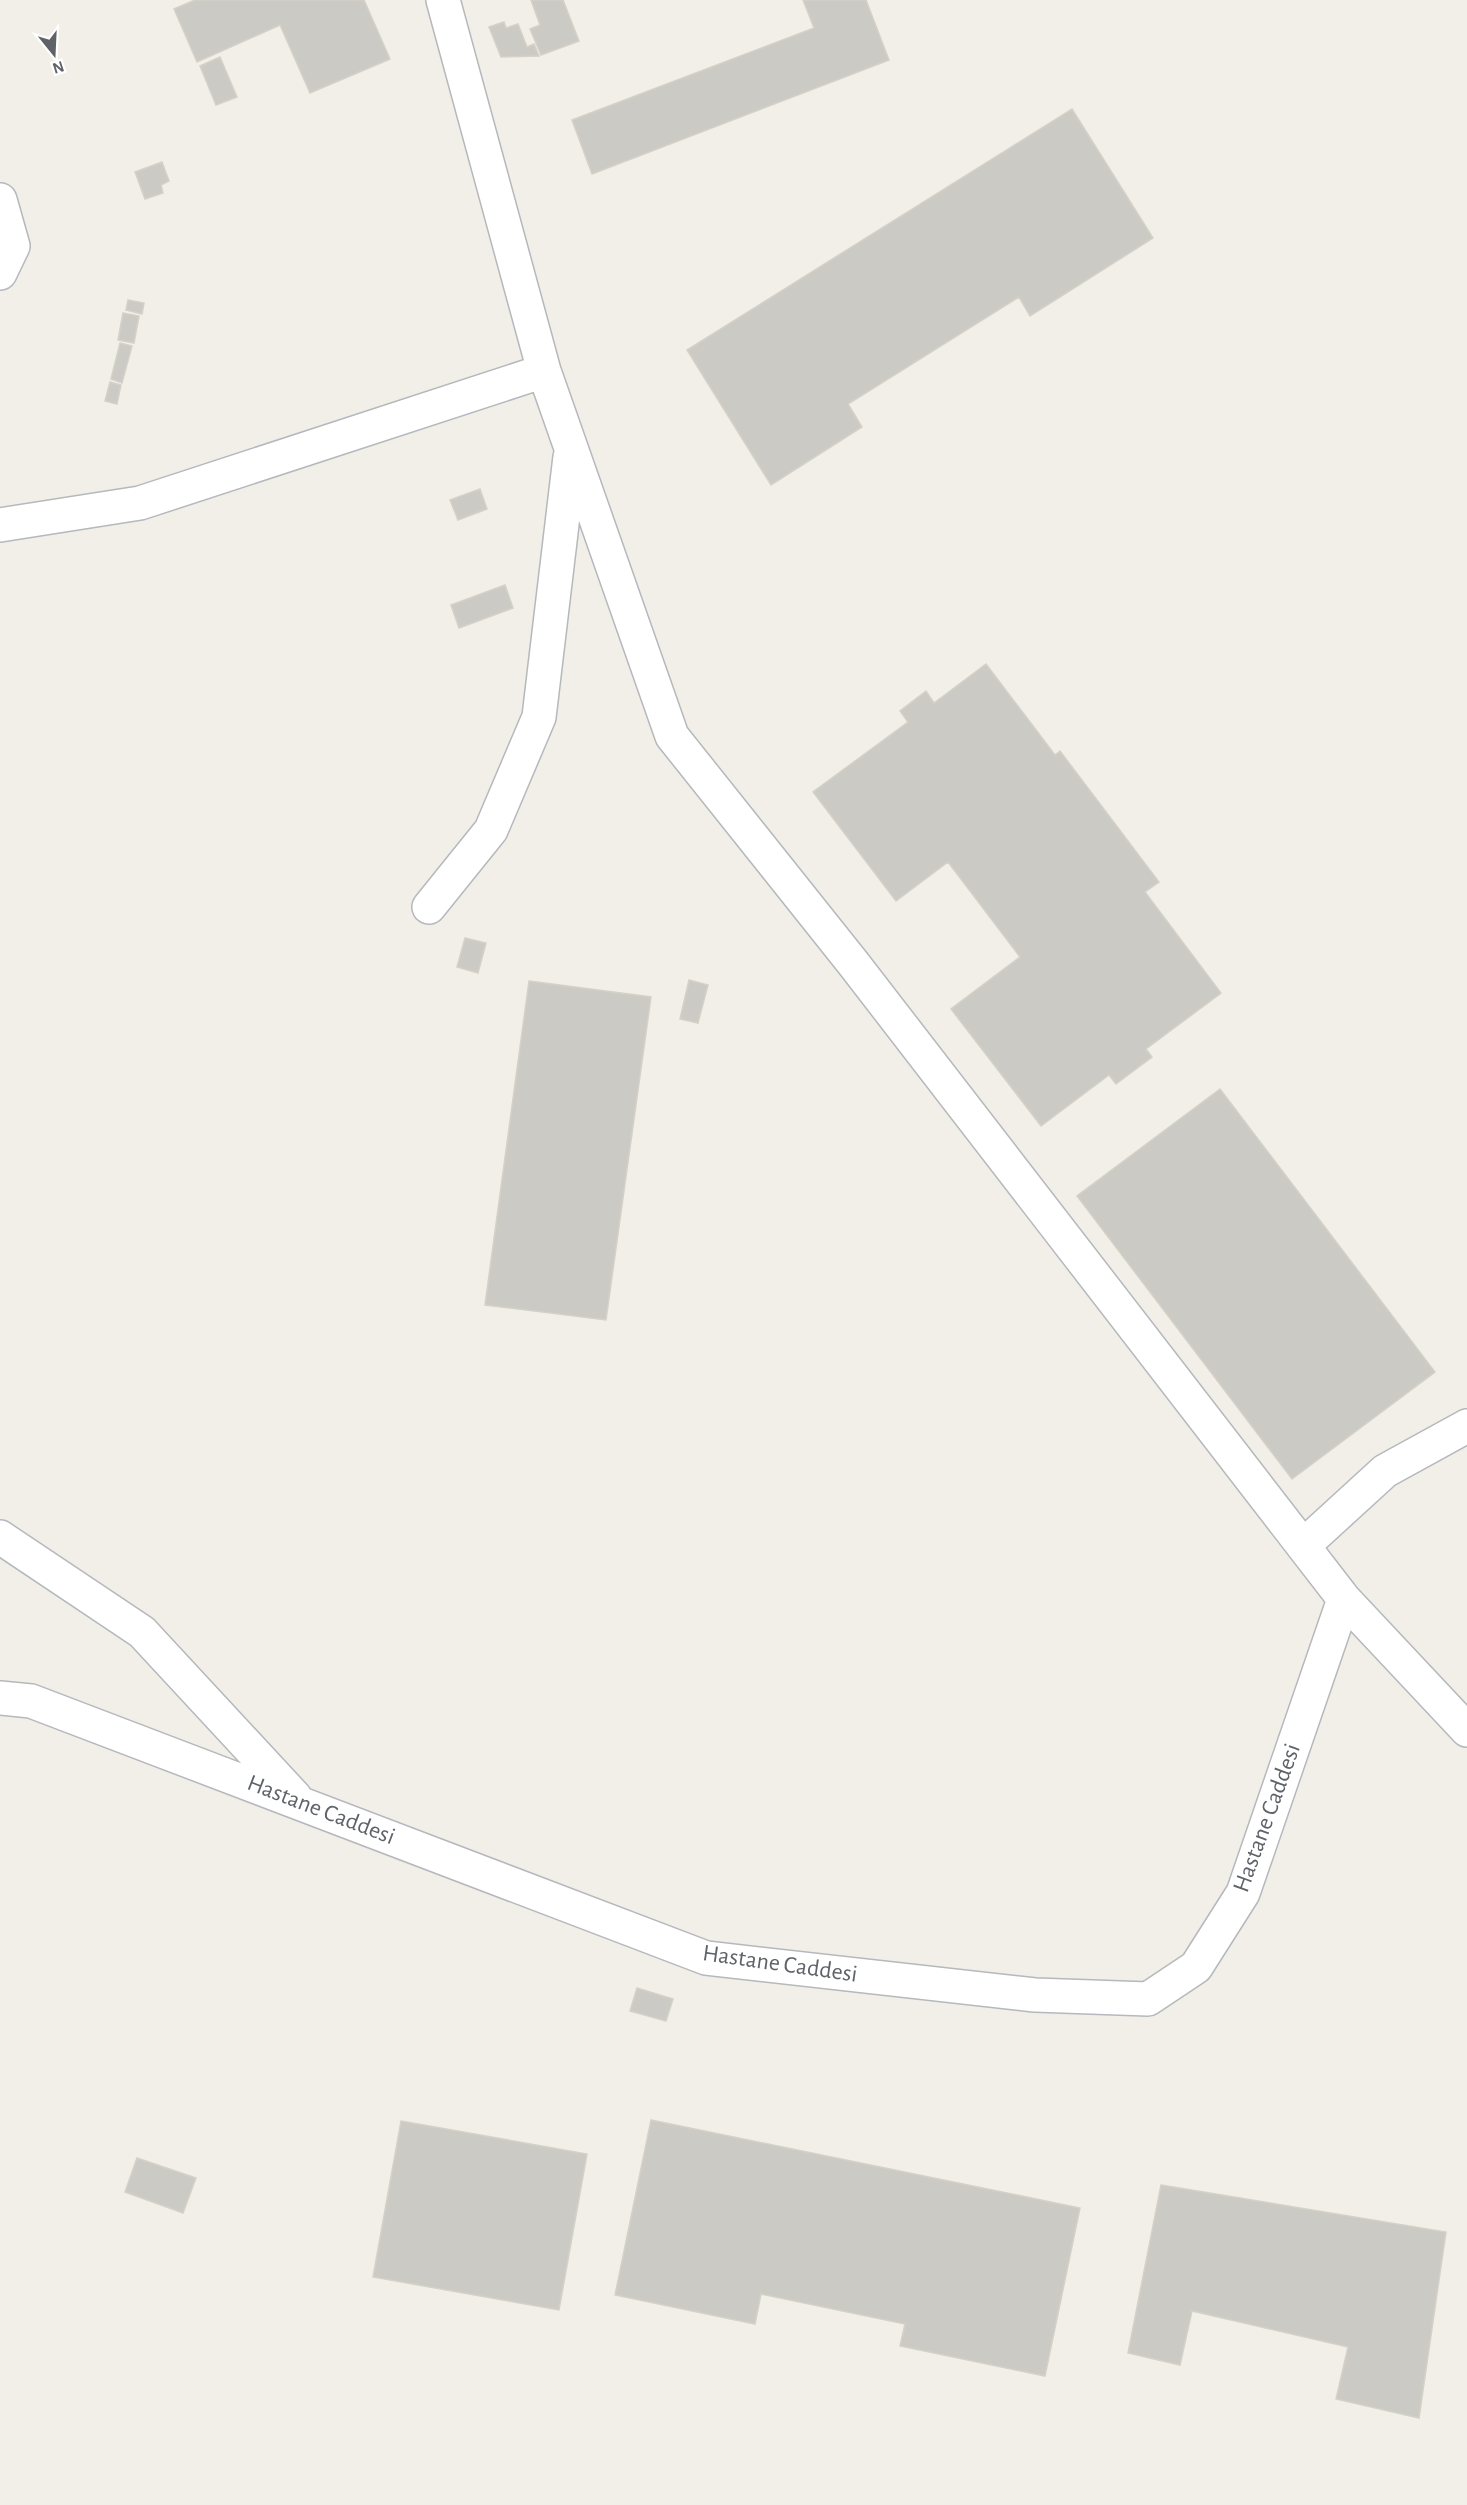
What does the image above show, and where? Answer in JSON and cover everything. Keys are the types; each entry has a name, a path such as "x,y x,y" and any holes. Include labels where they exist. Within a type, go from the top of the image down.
{"street":[{"path":"443,0 544,372 672,736 860,973 1344,1599 1467,1730"},
{"path":"0,200 14,246 0,273"},
{"path":"0,525 140,503 544,372"},
{"path":"429,908 491,830 539,717 571,449"},
{"path":"1303,1546 1385,1471 1467,1426"},
{"path":"0,1537 142,1632 301,1802"},
{"name":"Hastane Caddesi","path":"0,1698 31,1701 706,1958 1035,1995 1148,1999 1196,1967 1243,1893 1344,1599"}],"building":[{"path":"195,0 364,0 390,59 310,93 280,25 197,62 174,9"},
{"path":"531,0 563,0 579,41 541,55 530,29 540,25"},
{"path":"803,0 866,0 889,60 592,174 572,120 814,28"},
{"path":"504,22 506,28 518,24 527,47 534,44 539,56 501,57 489,27"},
{"path":"220,57 237,97 216,105 200,66"},
{"path":"1072,109 1153,238 1030,316 1019,297 848,404 862,427 771,485 687,350"},
{"path":"162,162 169,181 161,185 163,193 145,199 135,172"},
{"path":"128,300 144,303 142,314 126,310"},
{"path":"123,313 139,316 134,343 118,340"},
{"path":"120,343 132,346 122,383 111,379"},
{"path":"110,382 121,385 117,404 105,401"},
{"path":"480,489 487,509 458,520 450,500"},
{"path":"505,585 513,608 459,628 451,605"},
{"path":"986,664 1055,755 1060,751 1159,882 1145,892 1221,993 1146,1049 1152,1057 1116,1084 1109,1075 1041,1126 951,1009 1020,957 948,862 896,901 813,792 908,722 900,711 926,691 934,703"},
{"path":"465,938 486,943 478,973 457,967"},
{"path":"689,980 708,985 698,1023 680,1019"},
{"path":"529,981 651,997 606,1320 485,1305"},
{"path":"1220,1089 1435,1372 1292,1479 1077,1196"},
{"path":"637,1988 673,1999 666,2021 630,2011"},
{"path":"651,2120 1080,2208 1045,2376 900,2346 905,2324 761,2294 755,2324 615,2295"},
{"path":"401,2121 587,2154 559,2310 373,2277"},
{"path":"137,2158 196,2178 183,2213 125,2192"},
{"path":"1161,2185 1446,2232 1419,2418 1336,2399 1348,2347 1192,2311 1180,2365 1128,2353"}]}
